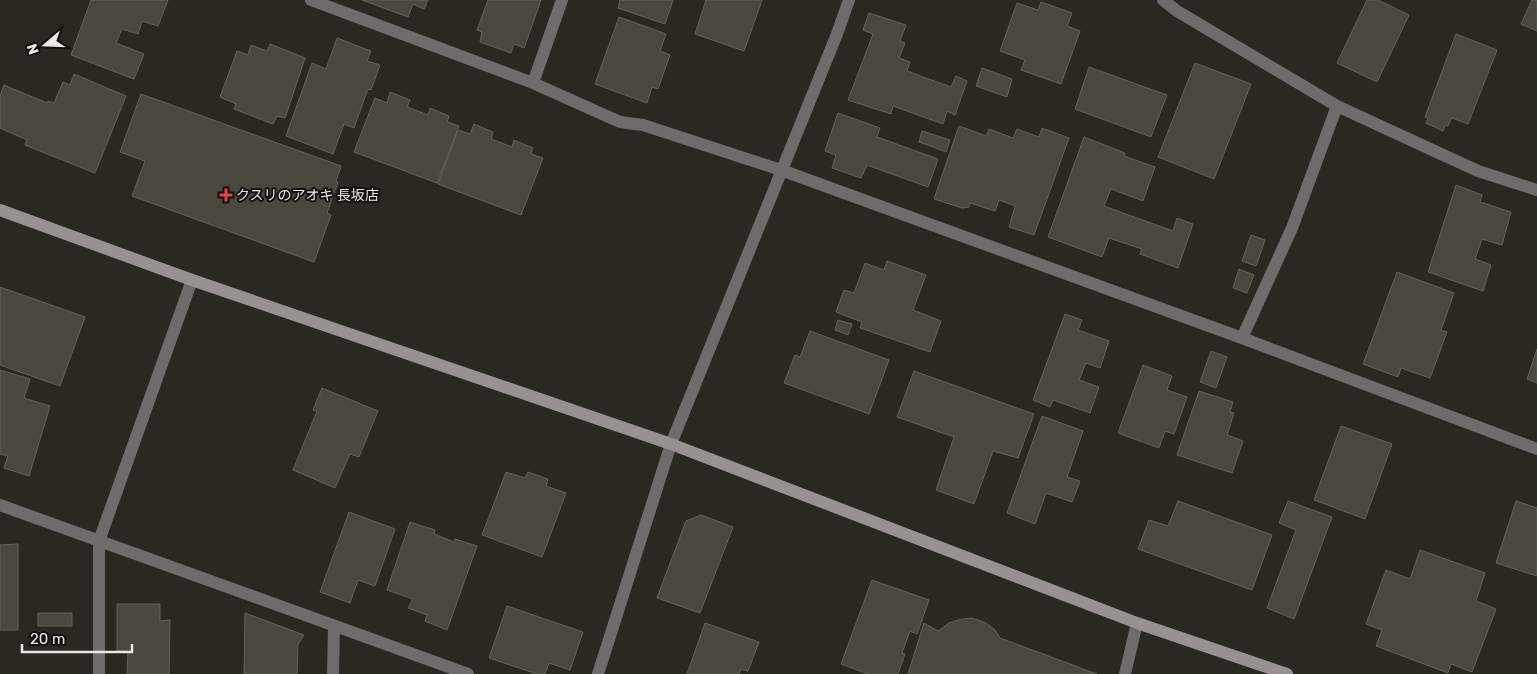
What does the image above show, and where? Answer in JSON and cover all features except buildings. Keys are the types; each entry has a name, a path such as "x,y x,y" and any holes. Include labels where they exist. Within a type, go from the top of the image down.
{"street":[{"path":"310,0 533,83 620,122 643,125 781,170 1242,338 1537,450"},
{"path":"533,83 562,0"},
{"path":"598,674 671,444 837,34 849,0"},
{"path":"1163,0 1176,11 1337,106 1478,171 1537,190"},
{"path":"1242,338 1292,228 1337,106"},
{"path":"0,210 192,280 671,444 1137,623 1287,674"},
{"path":"99,674 100,541 192,280"},
{"path":"0,505 468,674"},
{"path":"1125,674 1137,623"},
{"path":"333,674 334,626"}],"place":[{"name":"クスリのアオキ 長坂店","path":"226,195"}]}
